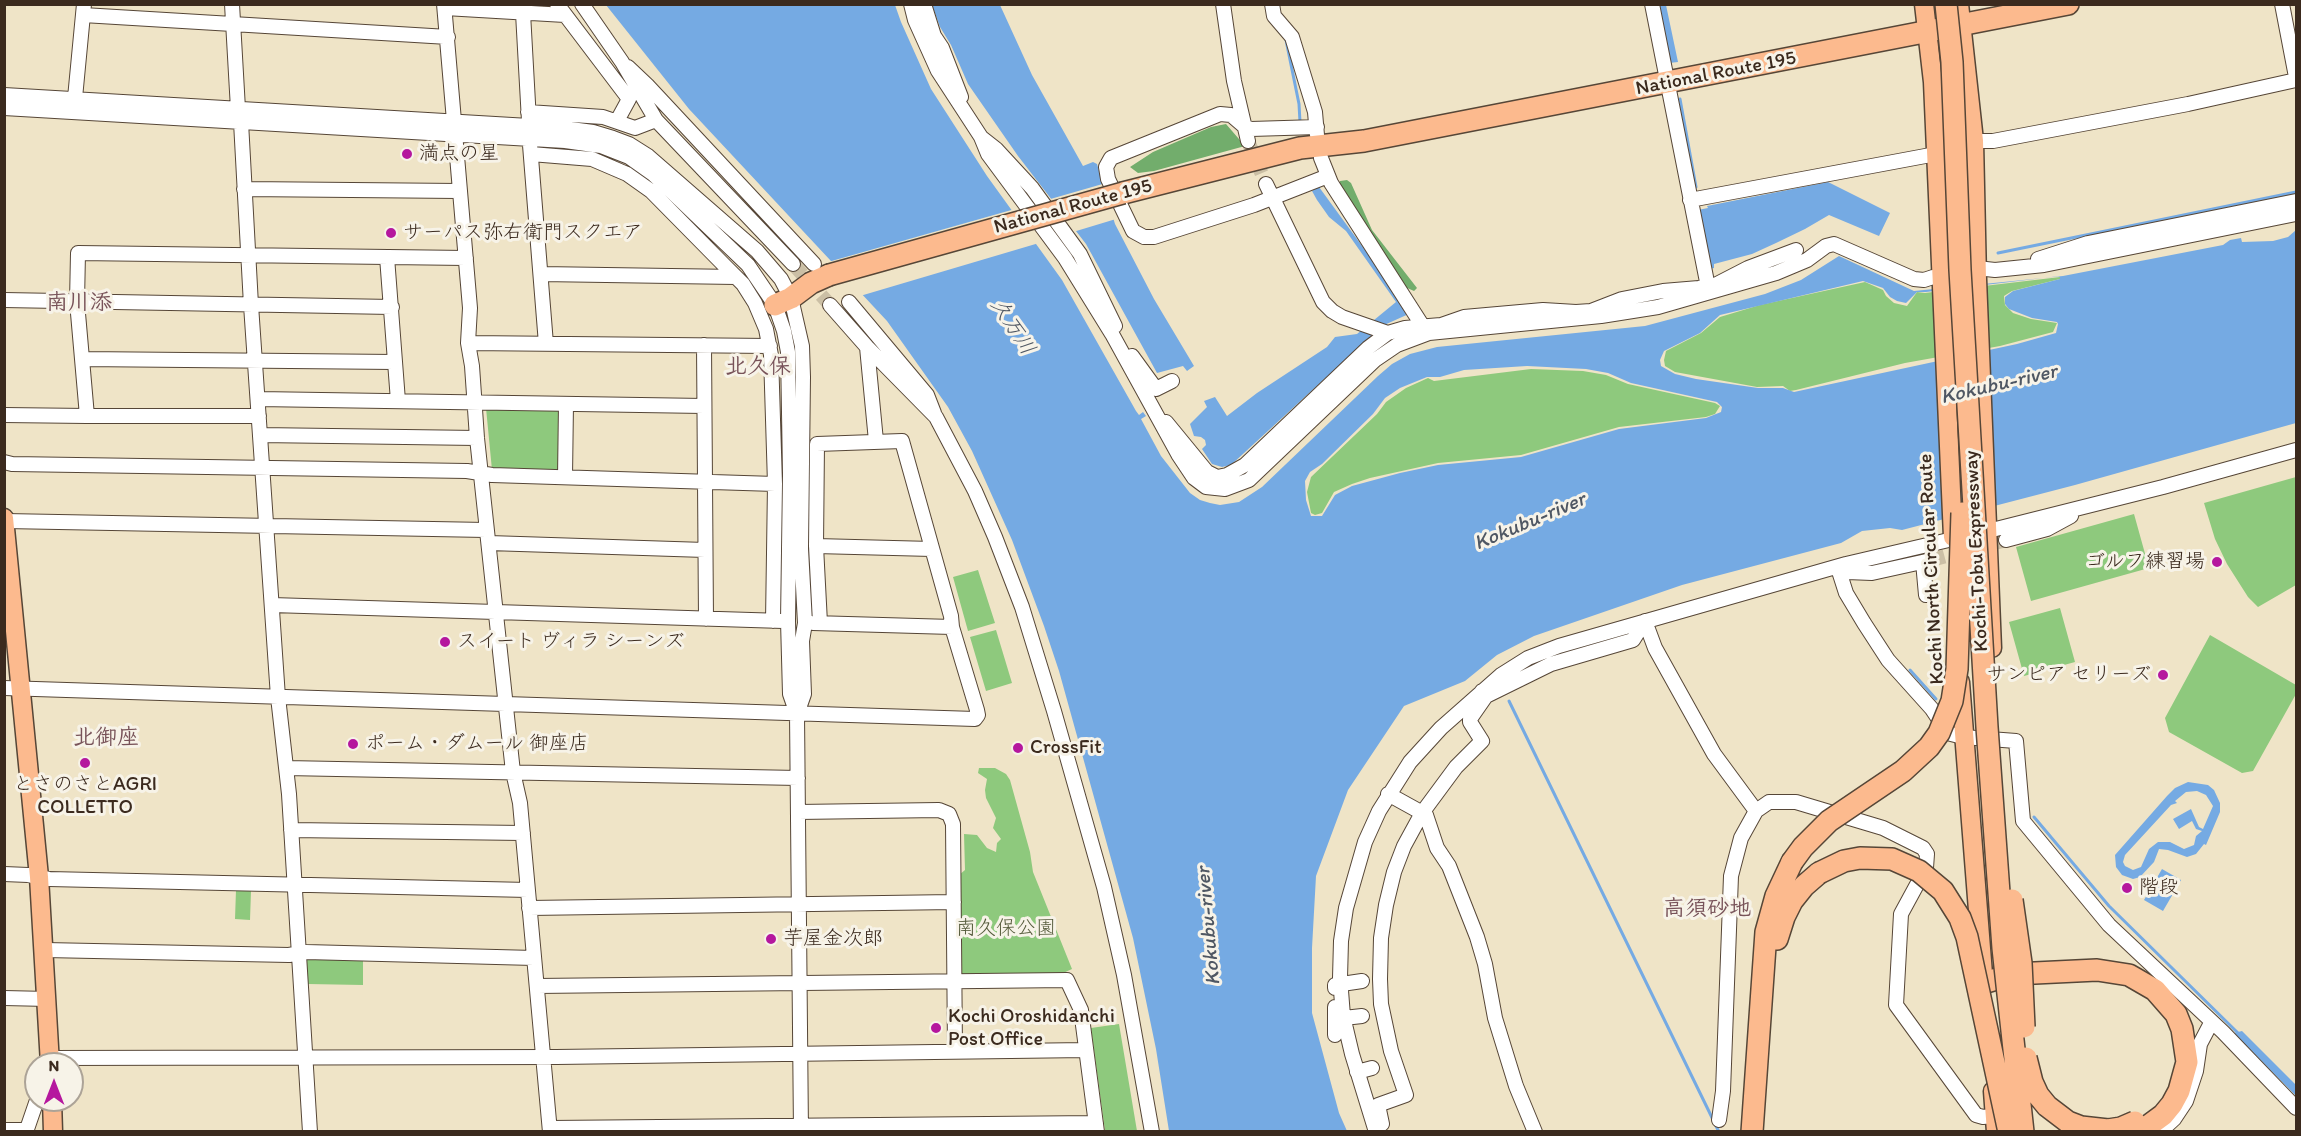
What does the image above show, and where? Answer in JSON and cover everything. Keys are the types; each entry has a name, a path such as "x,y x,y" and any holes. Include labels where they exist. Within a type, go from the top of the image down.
{"highway":[{"name":"Kochi-Tobu Expressway","path":"1946,4 1952,62 1956,275 1991,734 2003,948 2025,1122"},
{"name":"National Route 195","path":"783,301 812,283 832,287 1124,198 1300,148 1321,152 1364,141 1928,32 1961,15 2068,4"},
{"path":"1752,1131 1766,932 1776,896 1792,862 1828,821 1903,771 1917,759 1939,733 1952,701 1956,669 1962,519 1963,422 1956,275"},
{"path":"1983,983 2015,980 2079,981 2112,982 2143,993 2155,1003 2171,1027 2176,1058 2169,1089 2138,1127 2108,1130 2094,1130 2075,1125 2057,1115 2038,1095 2032,1082 2026,1055 2023,988 2018,941 1991,734"},
{"path":"1762,1131 1774,953 1778,934 1792,901 1819,873 1844,861 1868,858 1892,859 1919,871 1943,891 1960,918 1967,938 2000,1126"}],"main road":[{"name":"Kochi North Circular Route","path":"1924,4 1936,154 1938,219 1956,275 1988,529 1991,734 2015,980 2025,1122 2028,1131"},
{"name":"Kochi North Circular Route","path":"1961,15 1974,141 1956,275 1953,536 1963,737 1983,983 2000,1126"},
{"path":"5,519 13,688 39,877 50,1052"},
{"path":"52,1112 53,1131"}],"street":[{"path":"232,4 262,468 278,697 291,830 310,1131"},
{"path":"582,4 656,120 793,264"},
{"path":"910,4 938,71 981,137 987,154 1065,258 1114,333 1156,389 1172,381"},
{"path":"924,4 967,115"},
{"path":"1223,4 1234,81 1248,141"},
{"path":"1272,4 1274,16 1292,38 1315,112 1321,152 1422,325"},
{"path":"1652,4 1708,289"},
{"path":"1974,141 1993,141 2188,104 2296,78 2282,4"},
{"path":"537,986 1067,980 1081,1010 1097,1127 550,1130 520,802 513,771 497,612 490,578 472,366 468,343 470,308 453,128 445,6 523,13 561,10 629,99 617,121"},
{"path":"75,99 83,10 233,24 448,38"},
{"path":"523,13 546,344"},
{"path":"621,62 647,85 832,287 927,395 975,491 1022,608 1104,887 1124,975 1152,1131"},
{"path":"4,94 239,115"},
{"path":"4,108 239,115 530,133 601,146 642,165 783,301 799,331 803,365 801,549 805,623 802,641 804,694 797,714"},
{"path":"1220,114 1231,115 1245,127 1321,152 1274,196 1254,205 1154,237 1144,237 1133,231 1108,179 1106,167 1111,158 1220,114"},
{"path":"530,133 603,117 635,128 656,120"},
{"path":"530,133 627,174 651,191 736,277 759,311 770,346 775,484 773,621"},
{"path":"1690,200 1936,154"},
{"path":"1266,184 1274,196 1323,302 1342,317 1385,332 1422,325 1437,329"},
{"path":"244,189 459,192"},
{"path":"2022,267 2036,259 2088,243 2296,201"},
{"path":"1114,333 1157,416 1194,478 1206,487 1232,488 1257,473 1385,352 1437,329 1581,315 1632,297 1664,291 1708,289 1794,266 1807,260 1826,246 1834,244 1914,279 1924,280 1933,277 2044,265 2296,214"},
{"path":"1708,289 1748,268 1796,250"},
{"path":"87,416 77,302 78,253 466,258"},
{"path":"387,257 398,401"},
{"path":"541,274 736,277"},
{"path":"832,287 867,347 936,417"},
{"path":"4,300 392,307"},
{"path":"783,301 784,331 788,352 790,694 797,714 801,1129"},
{"path":"1157,416 1168,424 1207,472 1217,477 1232,474 1250,462 1385,332"},
{"path":"468,343 770,346"},
{"path":"704,345 706,618"},
{"path":"867,347 876,441"},
{"path":"82,359 395,362"},
{"path":"258,399 704,405"},
{"path":"565,477 566,404"},
{"path":"4,415 259,416"},
{"path":"260,435 477,438"},
{"path":"13,688 975,719 978,715 977,710 902,441 817,444 816,546 820,623"},
{"path":"1988,529 2087,507 2296,450"},
{"path":"4,462 12,464 482,473 775,484"},
{"path":"2006,540 2047,529 2087,507"},
{"path":"5,519 267,525 705,550"},
{"path":"1376,1131 1344,1018 1341,941 1351,885 1365,842 1388,795 1410,762 1426,744 1459,710 1484,693 1501,675 1528,658 1559,646 1645,621 1953,536"},
{"path":"816,546 932,549"},
{"path":"1838,568 1848,572 1872,573 1927,561 1926,595"},
{"path":"1838,568 1846,593 1888,660 1932,709 1946,730 1963,737 1991,734 2016,741 2023,821 2109,925 2223,1032 2296,1108"},
{"path":"272,605 788,621"},
{"path":"1645,621 1655,648 1714,754 1756,811"},
{"path":"805,623 952,627"},
{"path":"1384,1131 1378,1105 1406,1095 1391,1051 1381,1004 1381,938 1394,872 1404,846 1422,813 1456,767 1482,741 1470,719 1484,693"},
{"path":"286,768 798,778"},
{"path":"1388,795 1426,815 1437,848 1449,866 1477,937 1485,964 1495,1018 1516,1086 1535,1131"},
{"path":"1719,1120 1724,1091 1731,876 1741,838 1756,811 1769,802 1796,802 1883,828 1923,848 1928,854 1926,868 1901,914 1896,1005 1976,1115 2000,1126 2025,1122"},
{"path":"798,812 945,811 949,814 953,824 955,1051"},
{"path":"291,830 523,833"},
{"path":"4,874 49,879 528,890"},
{"path":"530,908 954,902"},
{"path":"45,950 534,958"},
{"path":"1335,1035 1335,985 1362,981"},
{"path":"4,998 48,999"},
{"path":"1344,1018 1362,1016"},
{"path":"2160,1131 2174,1119 2186,1101 2196,1071 2200,1044 2211,1023"},
{"path":"84,1061 1086,1050"},
{"path":"1358,1072 1372,1068"},
{"path":"4,1130 26,1131 33,1112"}],"green space":[{"path":"1226,124 1245,146 1154,171 1138,173 1130,167 1153,152 1211,127"},
{"path":"1347,180 1351,183 1372,230 1417,288 1414,291 1405,287 1388,265 1339,188 1340,181"},
{"path":"2060,277 2060,279 2012,291 2004,296 2005,305 2013,313 2031,319 2057,323 2053,332 2000,346 1905,363 1790,391 1783,386 1757,387 1675,372 1665,366 1666,351 1701,333 1720,317 1760,305 1865,282 1883,290 1894,303 1907,306 1917,292 1925,293"},
{"path":"1531,369 1583,371 1606,375 1628,384 1720,406 1715,414 1706,417 1619,427 1521,455 1438,463 1370,478 1334,492 1322,513 1315,515 1311,513 1307,492 1311,477 1377,414 1386,402 1406,388 1428,378 1434,381"},
{"path":"486,408 559,409 562,412 559,472 492,470"},
{"path":"2296,477 2296,585 2258,607 2248,597 2227,564 2215,539 2204,503"},
{"path":"2134,514 2149,568 2031,601 2016,547"},
{"path":"978,570 995,623 968,631 953,577"},
{"path":"2060,608 2075,662 2024,676 2009,622"},
{"path":"996,630 1012,683 986,691 970,637"},
{"path":"2210,635 2296,685 2296,694 2253,771 2242,773 2169,732 2165,718"},
{"name":"南久保公園","path":"979,768 995,768 1006,774 1010,780 1030,852 1033,872 1072,969 1061,974 965,976 961,974 959,875 965,870 964,834 977,835 987,848 996,852 997,843 1001,839 993,828 996,818 986,798 987,779 978,773"},
{"path":"236,890 251,891 250,920 235,919"},
{"path":"306,956 363,958 363,985 308,984"},
{"path":"1119,1024 1137,1131 1105,1131 1091,1028"}],"water":[{"path":"606,5 895,5 931,89 987,176 1062,280 1136,411 1139,415 1143,412 1146,416 1141,419 1161,456 1190,493 1200,500 1220,505 1239,502 1262,487 1378,376 1392,364 1410,354 1437,347 1645,326 1765,294 1801,280 1839,256 1914,291 2044,278 1917,292 1906,303 1890,297 1883,288 1863,281 1720,315 1700,333 1664,351 1660,360 1661,366 1675,374 1696,379 1758,388 1783,388 1794,392 2017,344 2056,333 2057,322 2032,318 2009,309 2005,304 2005,297 2013,291 2060,279 2060,276 2223,245 2230,240 2241,238 2242,242 2273,241 2288,237 2296,230 2296,423 2075,485 1902,530 1890,528 1862,531 1841,543 1682,585 1534,636 1497,655 1465,681 1404,706 1348,790 1316,876 1312,948 1312,1013 1339,1113 1347,1131 1169,1131 1156,1049 1133,938 1059,671 1012,540 972,451 948,407 887,321 689,109","holes":["1527,366 1586,369 1608,373 1631,383 1717,402 1722,407 1721,412 1706,418 1619,429 1521,457 1438,465 1400,473 1352,486 1335,495 1322,516 1311,516 1306,500 1305,481 1310,472 1322,464 1373,414 1385,398 1400,388 1427,377 1440,377 1464,370"]},
{"path":"932,5 1000,5 1032,75 1083,166 1093,162 1097,164 1115,224 1154,299 1194,366 1187,371 1183,366 1157,373 1086,244 1018,156 968,84 951,45 940,27"},
{"path":"1657,5 1666,5 1678,62 1669,63"},
{"path":"1828,182 1890,213 1879,236 1829,215 1752,254 1714,264 1714,268 1710,269 1698,210 1708,208 1707,206"},
{"path":"1319,187 1411,313 1382,326 1231,465 1222,467 1212,464 1202,449 1206,445 1205,440 1194,436 1190,424 1207,407 1204,401 1215,397 1227,416 1257,393 1327,347 1335,337 1357,334 1396,302 1346,231 1329,217 1317,200 1312,191"},
{"path":"2188,782 2208,785 2214,790 2220,803 2220,812 2206,845 2204,844 2196,854 2187,857 2159,849 2154,862 2140,877 2133,879 2122,875 2116,867 2115,855 2175,788","holes":["2197,791 2206,795 2213,806 2203,829 2199,827 2191,809 2173,819 2179,829 2192,821 2196,829 2202,831 2196,836 2194,845 2184,849 2170,842 2158,842 2149,849 2141,867 2133,870 2125,866 2123,862 2125,855 2171,805 2177,803 2175,801 2186,792"]},
{"path":"2162,869 2181,880 2163,911 2144,900"},
{"path":"2242,1031 2296,1085 2296,1096 2234,1033"}],"pier":[{"path":"1106,183 1116,219 1073,232 1047,200"},
{"path":"1015,209 1039,243 860,296 828,262"}],"waterway":[{"path":"1286,40 1299,104 1300,122"},
{"path":"1680,99 1696,187"},
{"path":"1998,253 2296,192"},
{"path":"1910,670 1936,699"},
{"path":"1509,701 1719,1132"},
{"path":"2034,817 2109,906 2239,1034"}],"tunnel":[{"path":"1248,141 1266,184"},
{"path":"793,264 830,305"},
{"path":"1931,560 2006,540"}],"place":[{"name":"満点の星","path":"407,154"},
{"name":"サーパス弥右衛門スクエア","path":"391,233"},
{"name":"ゴルフ練習場","path":"2217,562"},
{"name":"スイート ヴィラ シーンズ","path":"445,642"},
{"name":"サンピア セリーズ","path":"2163,675"},
{"name":"ポーム・ダムール 御座店","path":"353,744"},
{"name":"CrossFit","path":"1018,748"},
{"name":"とさのさとAGRI COLLETTO","path":"85,763"},
{"name":"階段","path":"2127,888"},
{"name":"芋屋金次郎","path":"771,939"},
{"name":"Kochi Oroshidanchi Post Office","path":"936,1028"}],"district":[{"name":"南川添","path":"79,303"},
{"name":"北久保","path":"758,367"},
{"name":"北御座","path":"106,738"},
{"name":"高須砂地","path":"1707,909"}],"water label":[{"name":"久万川","path":"1012,327"},
{"name":"Kokubu-river","path":"1999,385"},
{"name":"Kokubu-river","path":"1530,522"},
{"name":"Kokubu-river","path":"1209,926"}]}
